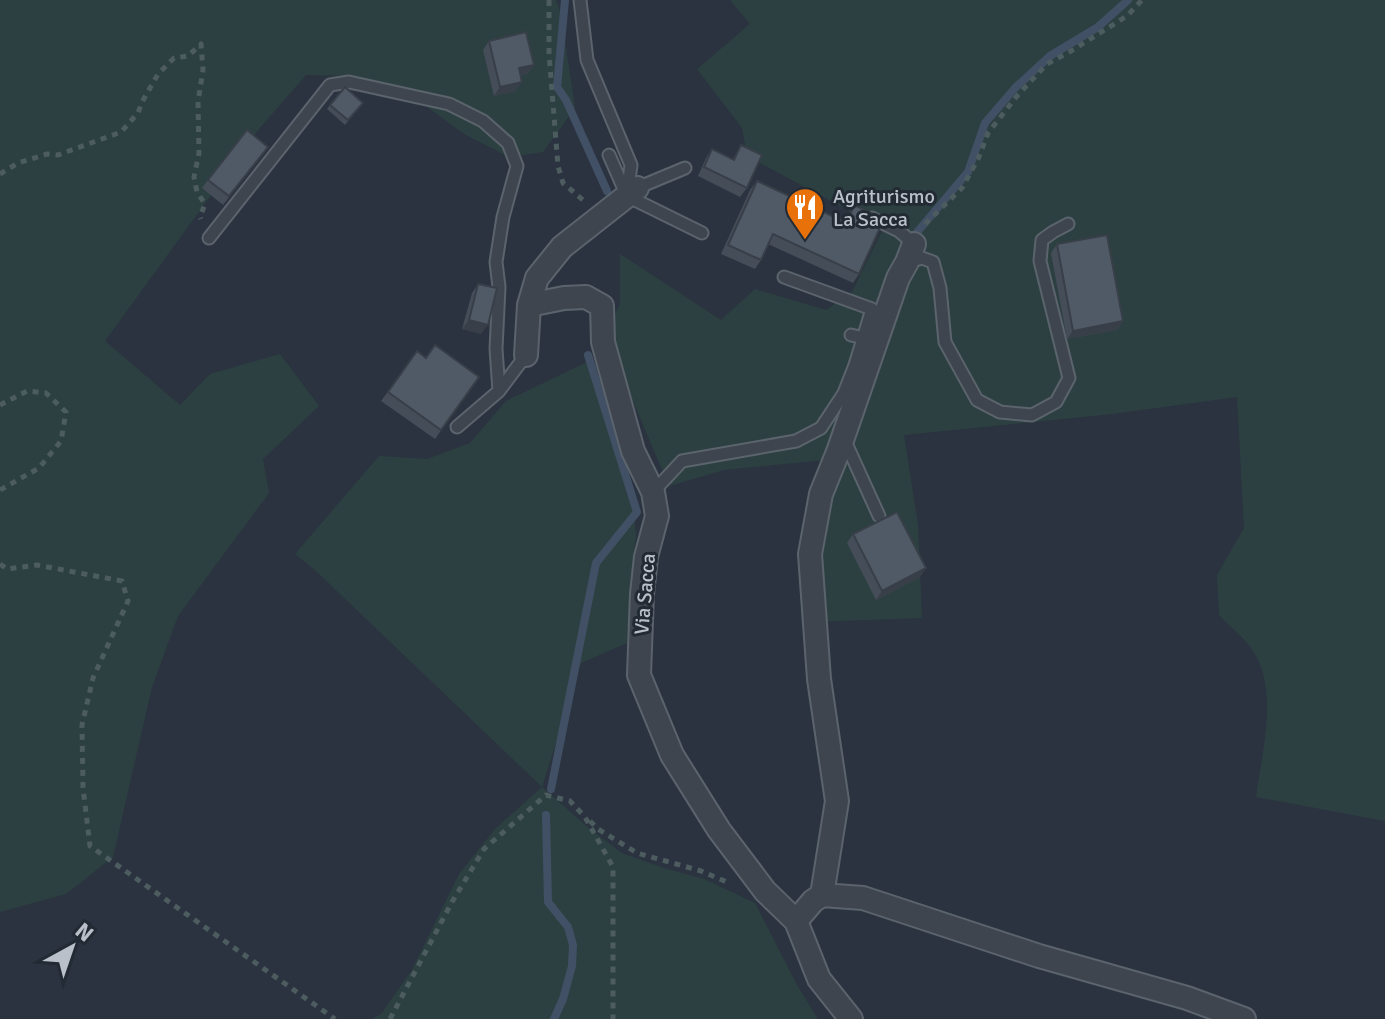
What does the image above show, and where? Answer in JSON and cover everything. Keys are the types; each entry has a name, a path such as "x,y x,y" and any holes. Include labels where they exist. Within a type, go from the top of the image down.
{"street":[{"path":"526,355 529,305 537,278 562,247 632,192"},
{"path":"822,895 837,801 819,679 810,554 821,494 898,278 910,253"},
{"name":"Via Sacca","path":"529,305 586,297 602,306 603,342 633,451 653,492 657,516 646,557 639,675 672,755 719,830 765,891 796,921 819,979 851,1019"},
{"path":"796,921 822,895 863,898 1039,956 1187,998 1244,1019"}],"lane":[{"path":"580,0 587,60 631,165 632,192"},
{"path":"209,238 330,85 349,82 449,104 483,121 508,143 517,166 503,217 496,262 499,287 496,349 499,391"},
{"path":"609,155 632,192 702,233"},
{"path":"632,192 685,168"},
{"path":"864,213 899,231 910,253 933,262 940,288 945,342 977,400 1000,412 1032,415 1056,402 1069,378 1040,261 1042,240 1068,224"},
{"path":"653,492 682,461 796,441 821,428 844,393 858,336 872,309 784,277"},
{"path":"457,427 499,391 526,355"},
{"path":"829,391 844,393"},
{"path":"843,437 879,516"}],"path":[{"path":"549,0 549,54 558,166 563,183 590,206 610,211"},
{"path":"910,253 920,230 962,188 988,133 1017,96 1047,64 1127,16 1142,0"},
{"path":"0,174 18,163 47,154 58,155 121,132 138,113 158,74 174,58 188,56 201,44 203,70 198,102 199,153 194,177 197,192 205,204 200,217 209,238"},
{"path":"0,405 27,391 46,393 66,412 61,441 39,468 0,490"},
{"path":"0,564 7,569 37,565 122,581 128,601 93,678 82,725 83,788 90,846 335,1019"},
{"path":"390,1019 484,849 546,795 570,801 598,829 637,853 701,871"},
{"path":"585,817 613,867 613,1019"}],"shaded area":[{"path":"0,0 556,0 561,14 575,108 543,152 509,157 464,134 407,92 356,76 306,75 259,129 105,341 180,405 210,374 280,354 319,406 263,459 269,493 178,616 152,687 113,857 66,894 0,912"},
{"path":"730,0 1385,0 1385,821 1256,797 1265,742 1265,684 1253,651 1219,615 1217,575 1244,528 1237,397 1112,414 904,435 918,525 922,618 808,622 825,460 724,470 669,486 605,335 620,304 620,254 721,320 755,289 826,310 852,292 883,229 747,156 742,128 697,69 750,24"},
{"path":"589,361 632,493 636,534 627,643 581,663 542,787 295,554 379,456 427,459 470,443 506,401"},
{"path":"542,787 622,853 704,879 755,903 818,1019 372,1019 381,1014 412,970 459,874 496,828"}],"building":[{"path":"526,32 534,65 519,68 522,82 500,87 489,41"},
{"path":"345,87 363,103 348,120 330,105"},
{"path":"247,130 268,147 229,196 208,180"},
{"path":"741,145 762,155 747,188 704,167 712,149 734,160"},
{"path":"757,181 847,223 854,205 884,219 859,274 773,234 761,260 728,245"},
{"path":"1107,235 1123,321 1073,331 1057,244"},
{"path":"478,284 497,288 488,325 469,320"},
{"path":"435,345 479,377 441,430 388,392 417,351 426,358"},
{"path":"897,512 926,568 882,591 853,534"}],"waterway":[{"path":"565,0 557,87 566,100 607,191"},
{"path":"913,237 968,172 985,123 1015,88 1050,56 1098,27 1128,0"},
{"path":"551,789 596,563 637,512 588,355"},
{"path":"546,815 548,902 568,927 573,945 572,966 554,1019"}],"place":[{"name":"Agriturismo La Sacca","path":"805,241"}]}
